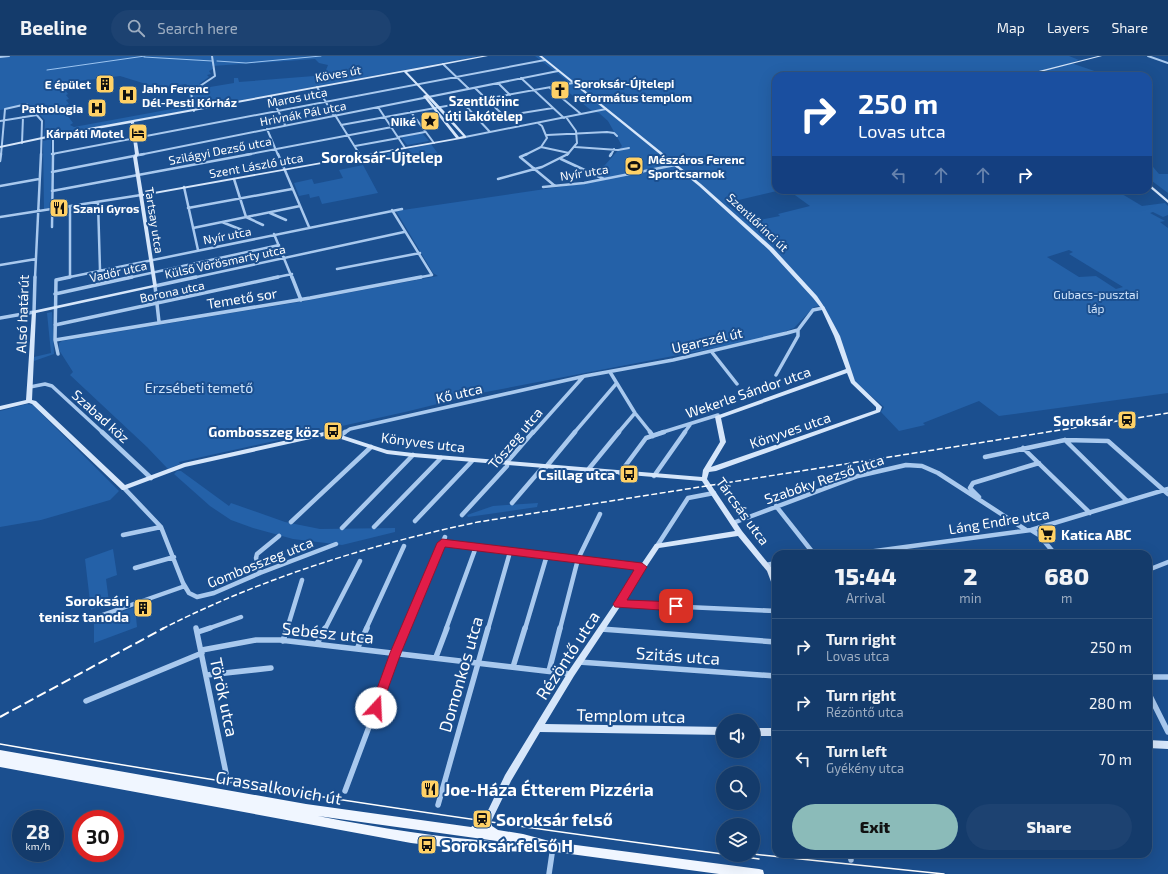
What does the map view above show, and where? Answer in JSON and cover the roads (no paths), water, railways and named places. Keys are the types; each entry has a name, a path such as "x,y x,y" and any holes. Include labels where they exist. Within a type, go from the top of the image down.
{"main road":[{"name":"Grassalkovich út","path":"0,755 306,810 480,829 494,840"},
{"name":"Grassalkovich út","path":"0,762 384,833 466,843 494,840 522,848 553,847 758,874"}],"street":[{"path":"1,57 9,56"},
{"path":"193,109 192,92 215,76 212,56"},
{"name":"Köves út","path":"1,147 193,109 241,102 486,56"},
{"name":"Szentlőrinci út","path":"540,56 675,165 738,218 771,249 810,291 823,308 837,336 853,382 880,409"},
{"path":"1038,72 1101,56"},
{"path":"1148,56 1168,63"},
{"name":"Maros utca","path":"52,154 545,60"},
{"path":"443,64 468,88"},
{"path":"405,71 458,138"},
{"name":"Hrivnák Pál utca","path":"52,172 335,116 426,96 475,88 558,71"},
{"path":"498,179 536,169 561,159 575,147 578,141 578,133 573,124 553,108 521,78"},
{"path":"498,83 510,95"},
{"path":"342,126 573,83"},
{"path":"318,87 325,101 355,146 360,157"},
{"path":"475,88 503,116"},
{"path":"550,88 581,114"},
{"path":"271,96 284,125"},
{"path":"426,96 440,107 465,137"},
{"path":"463,103 490,132"},
{"name":"Alsó határút","path":"4,120 6,108 27,104 42,120 29,401"},
{"path":"378,107 406,148"},
{"path":"479,120 553,108"},
{"name":"Szent László utca","path":"0,217 70,207 360,157 606,109"},
{"path":"411,112 434,143"},
{"path":"0,121 37,115"},
{"path":"22,143 23,117"},
{"path":"0,161 4,120"},
{"name":"Tartsay utca","path":"134,121 134,138 138,175 159,322"},
{"path":"538,123 547,135"},
{"name":"Szilágyi Dezső utca","path":"52,191 392,127"},
{"path":"267,129 277,148 284,170 309,227"},
{"path":"355,146 425,132"},
{"path":"547,135 607,132 614,133 617,136"},
{"path":"547,135 547,138 541,147 520,157 555,186"},
{"path":"52,227 53,136"},
{"path":"541,147 569,153"},
{"path":"575,147 614,150 629,148"},
{"path":"610,156 614,150"},
{"path":"561,159 604,179"},
{"name":"Nyír utca","path":"542,187 604,179 675,165"},
{"path":"0,186 39,179"},
{"path":"234,179 246,217"},
{"path":"184,187 198,250"},
{"path":"188,208 292,188"},
{"path":"1152,188 1168,202"},
{"path":"98,202 100,270"},
{"path":"193,228 300,206"},
{"path":"70,207 70,277"},
{"name":"Nyír utca","path":"55,294 56,280 151,259 402,209"},
{"path":"337,269 420,253 404,232 392,210"},
{"path":"269,213 286,220"},
{"path":"246,217 263,225"},
{"path":"222,222 242,230"},
{"name":"Külső Vörösmarty utca","path":"34,312 404,232"},
{"path":"274,234 292,274 301,300"},
{"name":"Vadőr utca","path":"55,294 279,245"},
{"name":"Temető sor","path":"55,340 301,300 432,275 420,253"},
{"path":"0,265 36,259"},
{"name":"Borona utca","path":"55,325 292,274"},
{"path":"55,294 53,309 55,340 58,354"},
{"path":"776,375 798,336 798,330 811,312 823,308"},
{"path":"0,318 34,312"},
{"name":"Ugarszél út","path":"585,376 711,351 798,330"},
{"path":"711,351 737,384"},
{"name":"Wekerle Sándor utca","path":"653,436 690,425 849,370"},
{"path":"610,372 635,413 653,436 646,438 620,473"},
{"name":"Kő utca","path":"340,436 350,429 585,376"},
{"name":"Tószeg utca","path":"462,515 579,380 585,376"},
{"name":"Szabad köz","path":"30,387 45,384 52,386 151,478"},
{"path":"512,503 616,384"},
{"path":"0,408 29,401 34,402 124,488 161,527 185,586 94,618"},
{"name":"Könyves utca","path":"706,470 714,469 880,409"},
{"path":"586,471 635,413"},
{"name":"Tárcsás utca","path":"718,415 723,442 706,470 704,479 740,533 766,564 772,578"},
{"path":"654,476 690,425"},
{"name":"Könyves utca","path":"124,488 184,465 324,434 340,436 387,452 586,471 704,479"},
{"path":"1065,440 1127,501"},
{"path":"985,457 1065,440 1108,441 1167,491"},
{"path":"291,522 371,447"},
{"path":"1023,448 1090,513"},
{"path":"342,528 413,455"},
{"path":"374,527 441,458"},
{"path":"415,521 472,460"},
{"path":"1039,463 971,485 970,488 1002,515 1039,535 1052,550"},
{"name":"Szabóky Rezső utca","path":"733,522 876,470 916,464 959,486 1002,515"},
{"name":"Láng Endre utca","path":"882,550 1028,530 1167,491"},
{"name":"Rézöntő utca","path":"480,829 508,778 578,662 619,604 688,498 714,493"},
{"path":"776,506 811,550"},
{"path":"549,671 578,559 600,514"},
{"path":"123,535 161,527"},
{"path":"657,546 740,533"},
{"path":"260,573 256,558 258,554 278,536"},
{"path":"346,792 395,653 445,537"},
{"path":"442,543 642,567"},
{"name":"Gombosszeg utca","path":"185,586 192,596 201,597 214,594 260,573 336,544"},
{"path":"357,649 404,546"},
{"path":"436,657 476,547"},
{"name":"Domonkos utca","path":"438,805 510,552"},
{"path":"513,667 547,555"},
{"path":"135,568 174,557"},
{"path":"318,644 360,561"},
{"path":"1152,568 1168,562"},
{"path":"766,564 772,563"},
{"path":"283,641 302,580"},
{"path":"619,604 772,611"},
{"name":"Török utca","path":"226,773 197,630 241,617"},
{"path":"601,629 772,642"},
{"name":"Sebész utca","path":"86,701 202,651 256,640 318,644 571,674"},
{"name":"Szitás utca","path":"578,662 772,676"},
{"path":"207,675 271,668"},
{"path":"1152,677 1168,677"},
{"path":"1152,700 1168,732"},
{"name":"Templom utca","path":"538,728 716,731"},
{"path":"760,732 772,732"},
{"path":"1152,744 1168,745"},
{"path":"466,843 476,839 480,829"},
{"path":"549,874 553,847"}],"waterway":[{"path":"47,70 145,56"},
{"path":"217,61 246,63 321,56"},
{"path":"144,57 212,61"}],"tram line":[{"path":"0,744 361,803 716,853"},
{"path":"760,855 772,856"},
{"path":"791,858 944,874"}],"railway":[{"path":"163,628 238,594 316,565 396,541 478,522 1168,413"},
{"path":"0,717 163,628"}],"place":[{"name":"E épület","path":"105,84"},
{"name":"Soroksár-Újtelepi református templom","path":"560,90"},
{"name":"Jahn Ferenc Dél-Pesti Kórház","path":"128,95"},
{"name":"Pathologia","path":"97,108"},
{"name":"Niké","path":"430,121"},
{"name":"Kárpáti Motel","path":"138,133"},
{"name":"Mészáros Ferenc Sportcsarnok","path":"634,166"},
{"name":"Szani Gyros","path":"59,208"},
{"name":"Soroksár","path":"1127,420"},
{"name":"Gombosszeg köz","path":"333,431"},
{"name":"Csillag utca","path":"629,474"},
{"name":"Katica ABC","path":"1047,534"},
{"name":"Soroksári tenisz tanoda","path":"143,608"},
{"name":"Joe-Háza Étterem Pizzéria","path":"430,789"},
{"name":"Soroksár felső","path":"482,819"},
{"name":"Soroksár felső H","path":"427,845"}],"district":[{"name":"Szentlőrinc úti lakótelep","path":"484,108"},
{"name":"Soroksár-Újtelep","path":"382,157"}],"park label":[{"name":"Gubacs-pusztai láp","path":"1096,301"},
{"name":"Erzsébeti temető","path":"199,387"}]}
